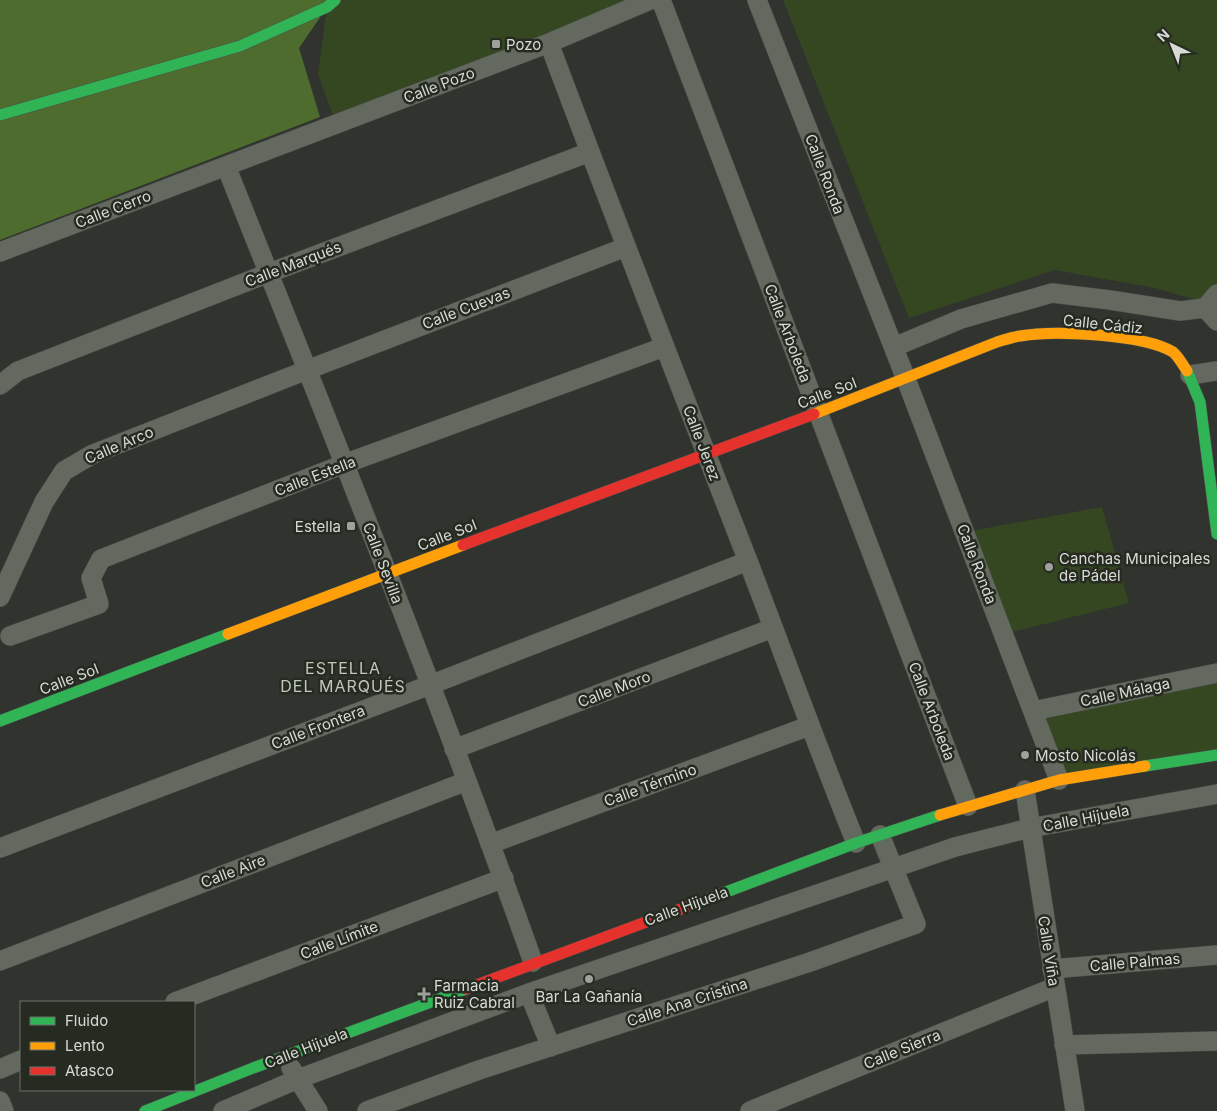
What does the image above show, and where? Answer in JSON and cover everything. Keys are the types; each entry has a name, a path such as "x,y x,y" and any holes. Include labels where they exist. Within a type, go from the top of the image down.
{"street":[{"path":"0,115 240,46 327,7 335,0"},
{"name":"Calle Pozo","path":"226,166 549,43 650,0"},
{"name":"Calle Arboleda","path":"661,0 968,806"},
{"name":"Calle Ronda","path":"757,0 894,347 1059,780"},
{"name":"Calle Jerez","path":"549,43 664,347 748,561 809,726 856,843"},
{"name":"Calle Marqués","path":"0,384 18,371 269,273 590,152"},
{"name":"Calle Cerro","path":"0,252 226,166"},
{"name":"Calle Sevilla","path":"226,166 430,685 534,962"},
{"name":"Calle Cuevas","path":"306,370 626,247"},
{"path":"894,347 960,319 1052,293 1211,314 1217,294"},
{"name":"Calle Cádiz","path":"906,379 997,342 1020,336 1051,334 1110,336 1150,343 1174,353 1190,375 1211,439 1217,529"},
{"name":"Calle Estella","path":"10,636 100,604 91,578 101,559 344,464 664,347"},
{"name":"Calle Arco","path":"0,597 44,502 64,471 94,454 306,370"},
{"path":"1190,375 1217,371"},
{"name":"Calle Sol","path":"0,721 705,453 906,379"},
{"name":"Calle Frontera","path":"0,848 430,685 748,561"},
{"name":"Calle Moro","path":"454,749 773,628"},
{"name":"Calle Málaga","path":"1033,711 1217,673"},
{"name":"Calle Término","path":"490,844 809,726"},
{"name":"Calle Hijuela","path":"145,1111 169,1106 284,1056 880,835 968,806 1059,780 1217,755"},
{"name":"Calle Aire","path":"0,961 467,782"},
{"name":"Calle Viña","path":"1025,790 1075,1111"},
{"name":"Calle Hijuela","path":"223,1111 298,1079 529,993 955,847 1030,828 1217,794"},
{"name":"Calle Ana Cristina","path":"367,1111 479,1070 810,962 916,924 880,835"},
{"name":"Calle Límite","path":"178,1001 504,878"},
{"name":"Calle Palmas","path":"1054,978 1217,956"},
{"name":"Calle Sierra","path":"750,1111 1054,978"},
{"path":"529,993 551,1047"},
{"path":"1064,1045 1217,1041"},
{"path":"284,1056 318,1111"},
{"path":"0,1068 20,1060"},
{"path":"0,1101 4,1111"}],"green space":[{"path":"0,0 332,0 299,48 320,117 0,240"},
{"path":"335,0 650,0 336,125 318,73 327,7"},
{"path":"783,0 1217,0 1217,306 1155,288 1055,270 909,318"},
{"name":"Canchas Municipales de Pádel","path":"1102,507 1129,603 1004,634 965,532"},
{"path":"1217,673 1217,755 1059,780 1033,711"}],"traffic: fast":[{"path":"0,115 240,46 327,7 335,0"},
{"path":"1187,371 1200,402 1217,534"},
{"path":"0,721 228,634"},
{"path":"1145,766 1217,755"},
{"path":"705,900 856,843 940,815"},
{"path":"145,1111 253,1068 466,989"}],"traffic: slow":[{"path":"814,414 997,342 1017,336 1054,333 1120,337 1141,341 1173,352 1187,371"},
{"path":"228,634 463,545"},
{"path":"940,815 1059,780 1145,766"}],"traffic: jam":[{"path":"463,545 814,414"},
{"path":"466,989 705,900"}],"place":[{"name":"Pozo","path":"496,44"},
{"name":"Estella","path":"351,526"},
{"name":"Canchas Municipales de Pádel","path":"1049,567"},
{"name":"Mosto Nicolás","path":"1025,755"},
{"name":"Bar La Gañanía","path":"589,979"},
{"name":"Farmacia Ruiz Cabral","path":"424,994"}],"district":[{"name":"ESTELLA DEL MARQUÉS","path":"343,677"}]}
